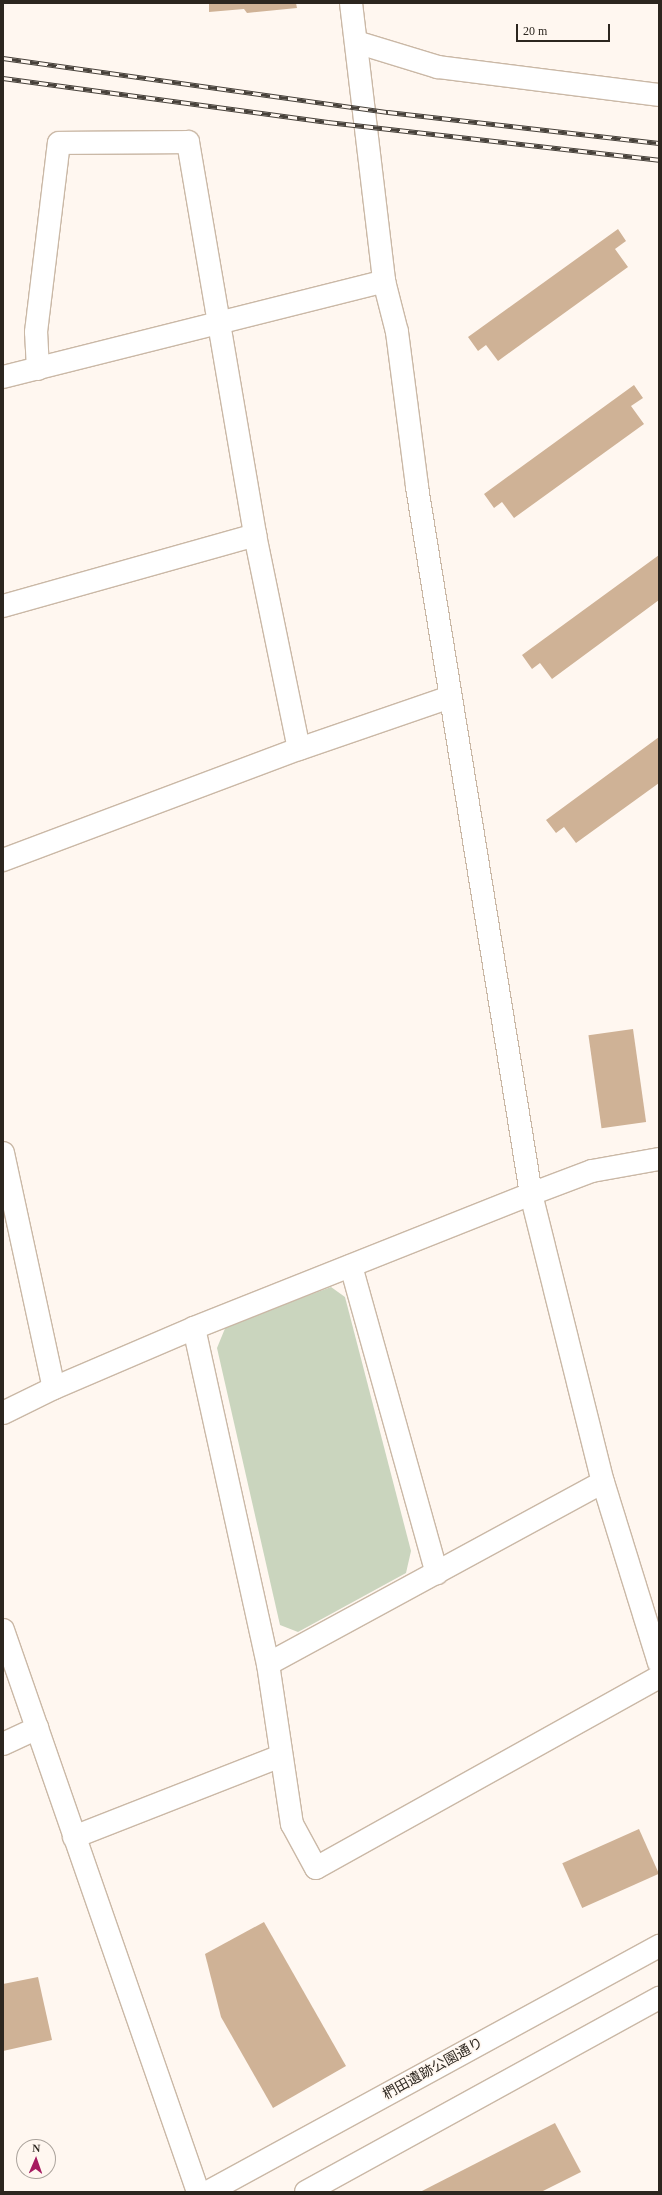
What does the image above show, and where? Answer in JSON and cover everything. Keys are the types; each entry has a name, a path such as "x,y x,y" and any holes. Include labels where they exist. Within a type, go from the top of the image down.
{"street":[{"path":"351,3 384,280 397,332 417,487 531,1194 603,1482 659,1663"},
{"path":"356,42 438,67 659,95"},
{"path":"38,369 36,332 59,143 188,142 255,535 299,749"},
{"path":"3,377 220,324 384,280"},
{"path":"3,606 255,535"},
{"path":"3,860 299,749 450,697"},
{"path":"3,1153 54,1388"},
{"path":"3,1413 54,1388 194,1328 531,1194 592,1171 659,1159"},
{"path":"351,1266 436,1573"},
{"path":"194,1328 268,1664 292,1824 316,1868 659,1677"},
{"path":"268,1664 603,1482"},
{"path":"3,1630 198,2192"},
{"path":"3,1744 37,1728"},
{"path":"74,1837 281,1756"},
{"name":"椚田遺跡公園通り","path":"208,2192 659,1946"},
{"path":"306,2192 659,1998"}],"green space":[{"path":"331,1287 345,1297 411,1551 406,1573 298,1632 280,1625 217,1348 226,1326"}],"building":[{"path":"209,3 296,3 297,8 247,13 244,9 209,12"},
{"path":"618,229 626,241 615,249 628,267 498,361 486,345 478,351 468,337"},
{"path":"634,385 643,398 631,406 644,424 514,518 502,502 494,508 484,494"},
{"path":"659,555 659,600 552,679 540,663 532,669 522,655"},
{"path":"659,737 659,783 576,843 564,827 556,833 546,820"},
{"path":"633,1029 646,1122 602,1128 588,1035"},
{"path":"639,1829 659,1874 582,1908 562,1863"},
{"path":"264,1922 346,2066 273,2108 221,2017 205,1954"},
{"path":"38,1977 52,2040 3,2051 3,1984"},
{"path":"555,2123 581,2172 541,2192 420,2192"}],"railway":[{"path":"3,58 388,112 659,143"},
{"path":"3,78 328,122 659,160"}]}
